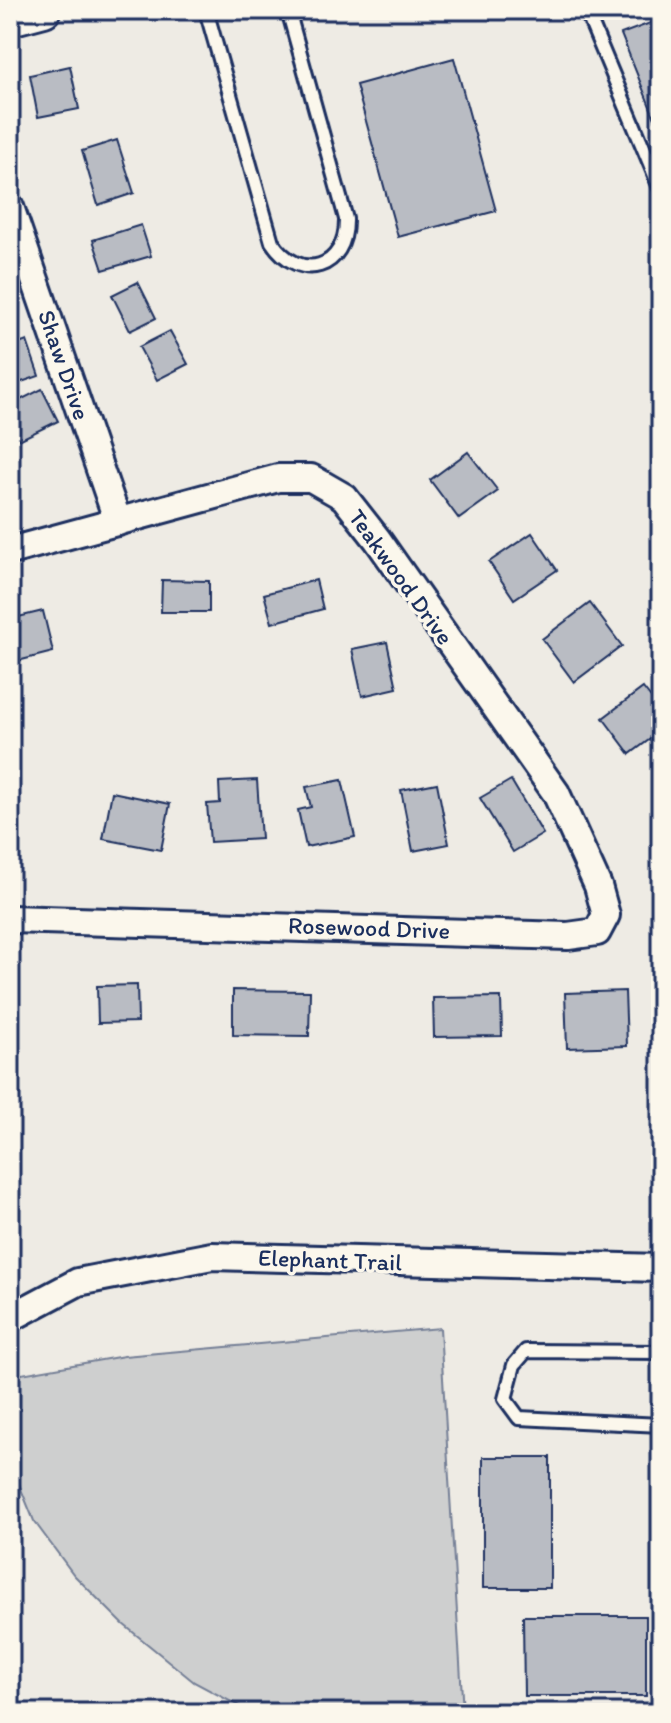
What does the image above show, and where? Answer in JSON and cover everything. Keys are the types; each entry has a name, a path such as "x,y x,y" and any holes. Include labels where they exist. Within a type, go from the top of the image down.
{"street":[{"path":"10,19 44,10"},
{"name":"Shaw Drive","path":"10,207 118,522"},
{"name":"Teakwood Drive","path":"10,551 278,478 311,478 344,497 377,539 556,793 565,812"},
{"name":"Rosewood Drive","path":"10,919 568,936 597,932 606,915 598,886 565,812"},
{"name":"Elephant Trail","path":"10,1318 78,1282 212,1256 661,1268"}],"lane":[{"path":"206,10 272,242 286,259 312,267 324,264 339,250 344,241 346,219 288,10"},
{"path":"582,10 590,20 661,190"},
{"path":"661,1352 526,1351 514,1365 505,1399 519,1418 661,1425"}],"shaded area":[{"path":"440,1328 463,1713 252,1713 194,1682 123,1624 74,1575 34,1521 10,1462 10,1376 124,1356"}],"building":[{"path":"661,19 661,134 621,34"},
{"path":"454,58 496,211 398,237 356,85"},
{"path":"70,66 79,109 38,117 30,75"},
{"path":"117,140 134,193 98,205 82,151"},
{"path":"141,225 151,256 103,270 93,240"},
{"path":"138,282 156,318 130,331 112,295"},
{"path":"170,331 188,364 157,380 139,347"},
{"path":"27,341 39,376 10,386 10,347"},
{"path":"42,389 58,421 19,440 10,422 10,405"},
{"path":"468,452 498,491 459,519 430,480"},
{"path":"532,533 557,570 514,599 489,562"},
{"path":"162,580 209,581 209,612 161,612"},
{"path":"316,580 323,609 272,623 264,594"},
{"path":"590,603 622,646 574,682 542,639"},
{"path":"43,611 53,652 10,663 10,619"},
{"path":"387,642 397,688 362,696 352,649"},
{"path":"643,688 661,711 661,731 630,754 603,718"},
{"path":"257,780 261,839 210,842 207,804 220,803 219,782"},
{"path":"342,780 355,837 306,847 298,810 311,807 306,787"},
{"path":"511,780 543,834 513,852 480,798"},
{"path":"437,783 449,844 413,851 401,790"},
{"path":"112,792 170,804 161,850 103,839"},
{"path":"137,985 138,1022 98,1023 97,986"},
{"path":"233,990 310,991 309,1036 233,1035"},
{"path":"625,991 627,1046 567,1048 565,993"},
{"path":"501,997 502,1036 434,1037 433,998"},
{"path":"483,1457 550,1457 550,1588 483,1588"},
{"path":"523,1616 646,1616 646,1696 524,1696"}]}
